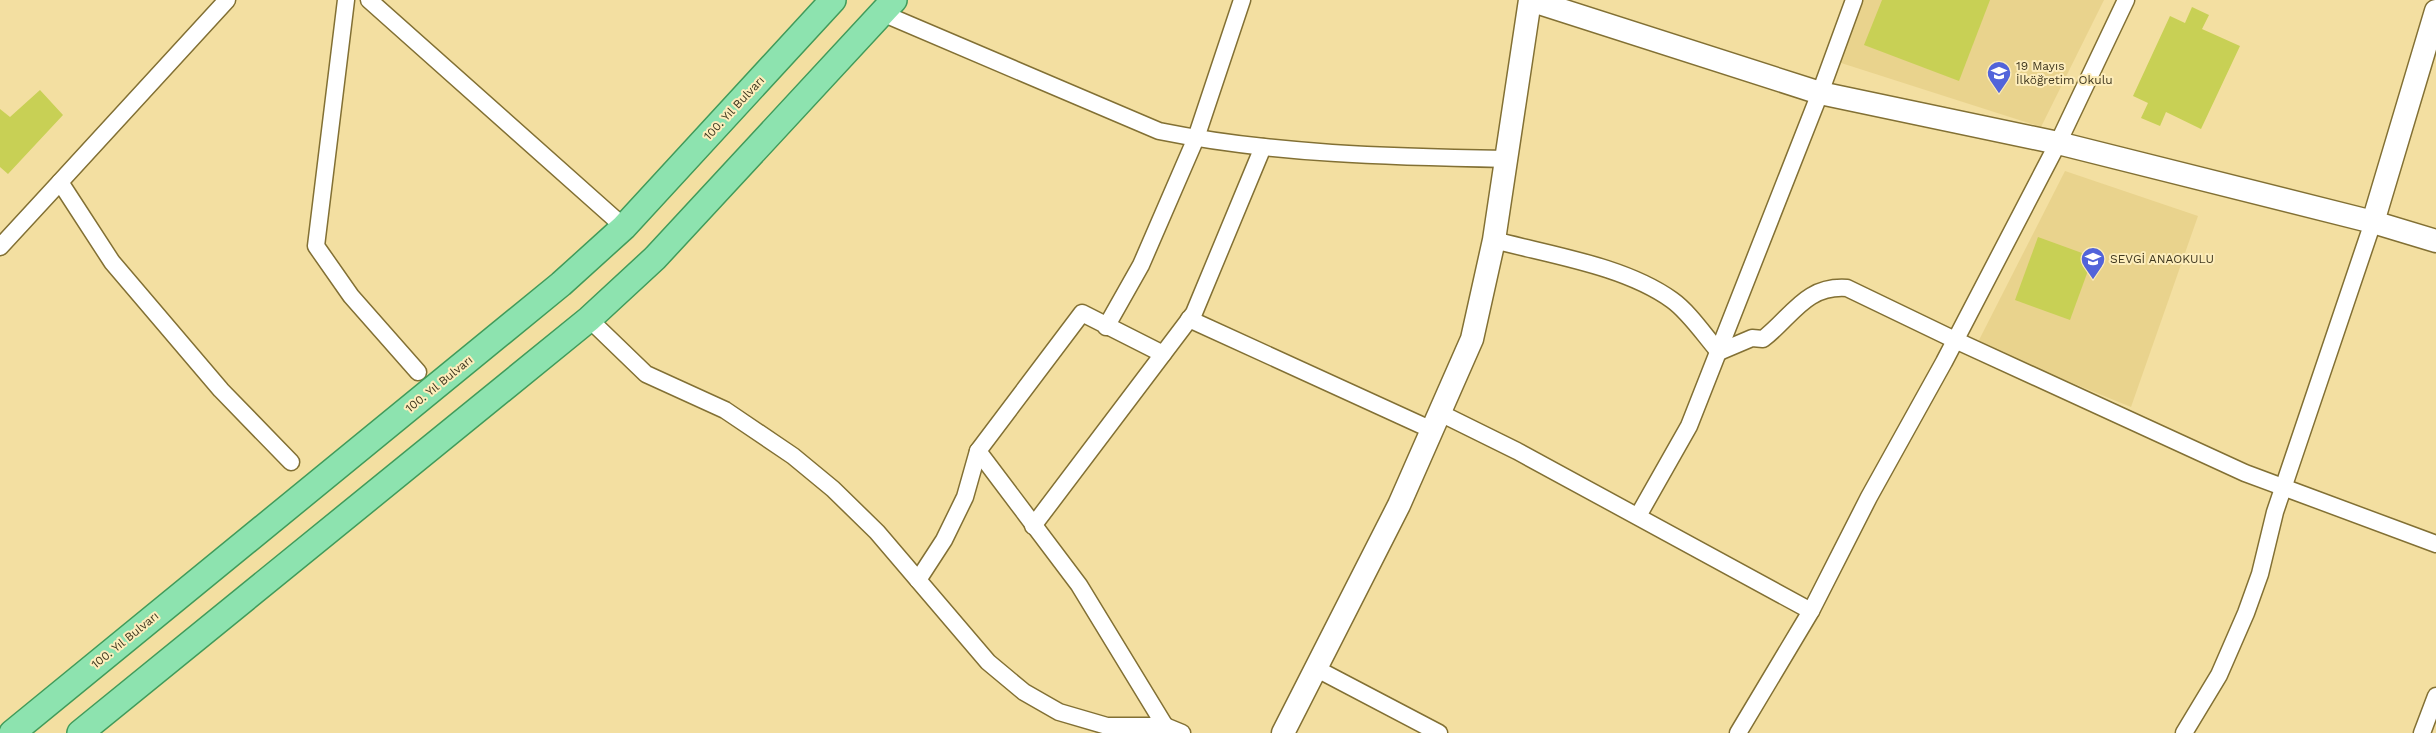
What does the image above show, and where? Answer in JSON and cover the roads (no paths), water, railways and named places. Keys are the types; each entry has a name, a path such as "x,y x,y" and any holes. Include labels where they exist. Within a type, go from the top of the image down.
{"main road":[{"name":"100. Yıl Bulvarı","path":"12,733 561,284 624,227 833,0"},
{"path":"80,733 589,319 654,258 888,6"}],"street":[{"path":"0,247 227,0"},
{"path":"346,0 316,246 351,296 418,372"},
{"path":"369,0 624,227"},
{"path":"1106,327 1141,265 1196,138 1242,0"},
{"path":"1288,731 1399,505 1472,339 1494,240 1530,0 1820,93 2058,143 2373,222 2436,241"},
{"path":"1638,516 1689,426 1820,93 1854,0"},
{"path":"1738,733 1811,611 1868,497 1955,340 2058,143 2126,0"},
{"path":"888,6 1159,131 1263,147 1428,157 1506,159"},
{"path":"2184,733 2219,675 2234,644 2260,574 2283,487 2373,222 2436,12"},
{"path":"1033,526 1194,313 1263,147"},
{"path":"60,182 112,262 221,390 291,462"},
{"path":"1494,240 1608,270 1642,284 1673,301 1719,352"},
{"path":"1719,352 1752,338 1763,339 1801,303 1818,291 1832,287 1847,288 1955,340 2245,473 2436,544"},
{"path":"918,580 944,540 965,497 978,451 1082,313 1106,327 1163,354"},
{"path":"589,319 646,374 725,410 793,456 833,489 877,532 988,662 1024,692 1059,712 1107,726 1164,726 1182,733"},
{"path":"1189,320 1436,421 1517,451 1811,611"},
{"path":"978,451 1079,585 1164,726"},
{"path":"1317,670 1439,733"},
{"path":"2422,733 2436,696"}],"place":[{"name":"19 Mayıs İlköğretim Okulu","path":"1999,94"},
{"name":"SEVGİ ANAOKULU","path":"2093,280"}]}
